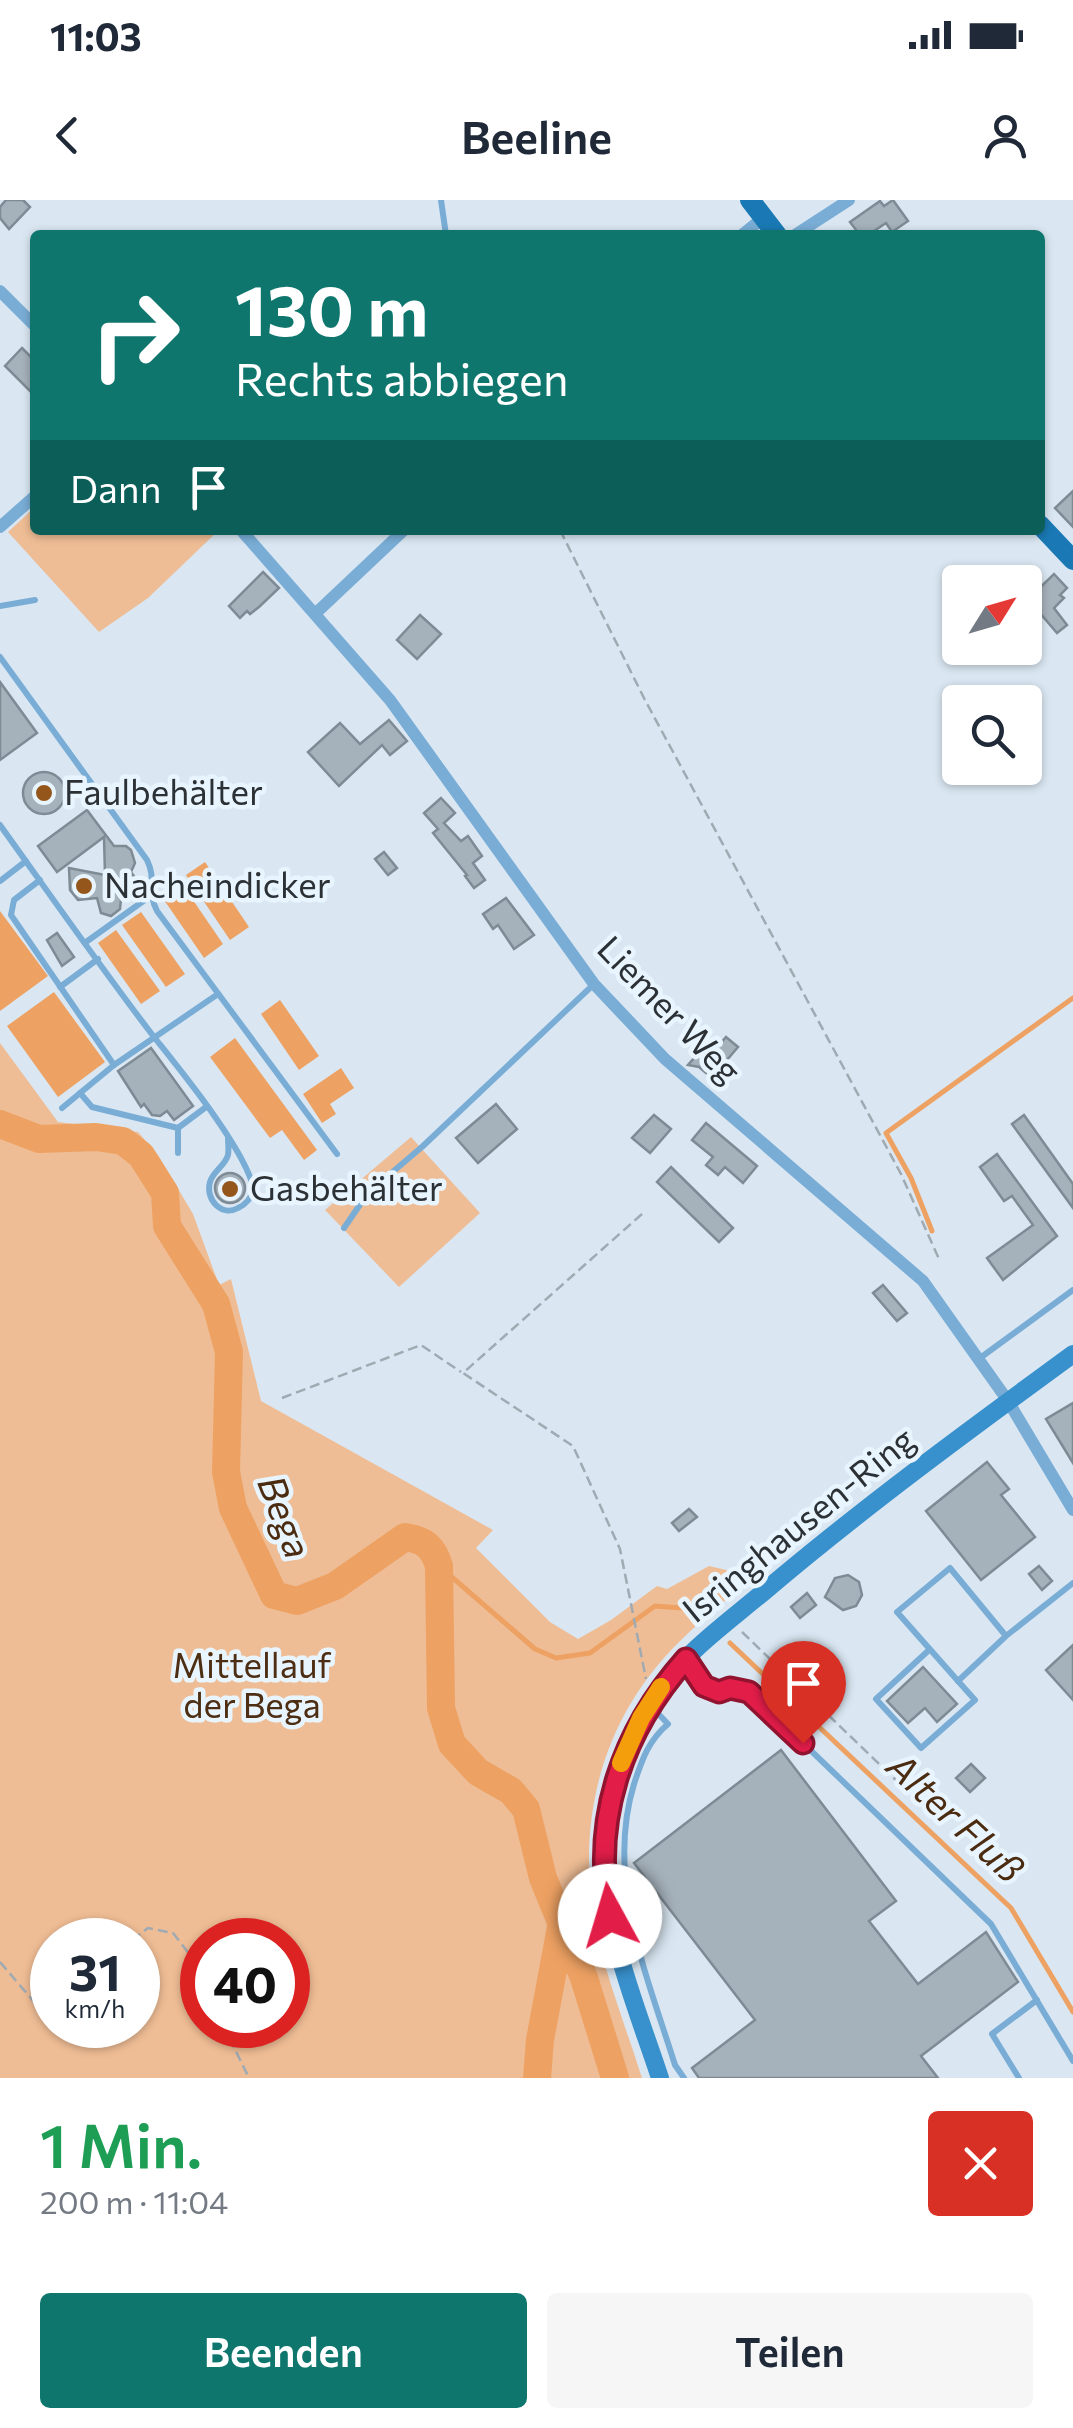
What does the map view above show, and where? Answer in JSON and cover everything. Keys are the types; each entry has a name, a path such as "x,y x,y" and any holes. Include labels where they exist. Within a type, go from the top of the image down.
{"main road":[{"path":"750,200 773,230"},
{"path":"1045,530 1072,557"}],"street":[{"path":"803,230 850,200"},
{"path":"748,230 763,218"},
{"path":"0,292 30,321"},
{"path":"0,527 30,500"},
{"name":"Liemer Weg","path":"246,535 390,700 594,984 665,1059 910,1268 944,1307 1008,1402 1073,1510"},
{"path":"316,613 399,535"},
{"name":"Isringhausen-Ring","path":"660,2078 614,1936 606,1896 604,1849 610,1800 623,1755 653,1699 686,1659 819,1545 1073,1354"}],"lane":[{"path":"441,200 445,230"},
{"path":"0,606 36,600"},
{"path":"0,657 147,860 153,872 150,896 337,1154"},
{"path":"0,826 206,1107 228,1138 251,1174 254,1190 248,1202 234,1211 215,1205 208,1194 210,1178 228,1153 228,1138"},
{"path":"0,881 26,861"},
{"path":"40,880 14,900 11,914 114,1065"},
{"path":"86,942 150,896"},
{"path":"60,987 98,959"},
{"path":"344,1228 368,1193 594,984"},
{"path":"62,1108 114,1065 218,994"},
{"path":"80,1093 92,1107 178,1128"},
{"path":"178,1128 206,1107"},
{"path":"178,1128 178,1153"},
{"path":"979,1359 1073,1290"},
{"path":"930,1650 876,1699 920,1748 974,1700 897,1612 950,1568 1006,1636"},
{"path":"958,1681 1006,1636 1073,1583"},
{"path":"686,1659 704,1686 719,1692 730,1688 749,1692 991,1924 1073,2061"},
{"path":"653,1699 668,1724 654,1736 642,1758 629,1802 625,1892 674,2065 684,2078"},
{"path":"1020,2078 992,2034 1036,2000"}],"path":[{"path":"563,535 646,700 918,1207 939,1259"},
{"path":"462,1373 642,1214"},
{"path":"282,1398 421,1346 573,1446 620,1548 653,1699"},
{"path":"730,1620 901,1785"},
{"path":"0,1962 30,1997"},
{"path":"234,2048 249,2078"}],"green space":[{"path":"30,512 30,535 214,535 148,598 99,632 8,532"},
{"name":"Mittellauf der Bega","path":"0,1043 58,1122 138,1132 158,1155 193,1214 219,1285 231,1279 261,1401 493,1530 476,1548 550,1622 578,1639 657,1586 667,1589 709,1566 735,1572 737,1590 681,1640 642,1686 623,1717 598,1782 589,1852 595,1923 642,2078 0,2078"},
{"path":"411,1137 480,1213 399,1287 325,1210"}],"shaded area":[{"path":"205,862 249,927 230,940 186,875"},
{"path":"182,884 223,944 204,958 162,897"},
{"path":"0,911 48,976 0,1011"},
{"path":"141,912 185,974 166,987 122,925"},
{"path":"116,930 160,991 141,1004 98,943"},
{"path":"54,992 105,1062 58,1097 7,1026"},
{"path":"280,1000 319,1056 299,1070 261,1014"},
{"path":"235,1038 317,1150 304,1160 282,1130 270,1138 210,1057"},
{"path":"341,1068 354,1088 330,1104 336,1114 322,1123 303,1094"}],"building":[{"path":"6,200 23,200 30,207 9,229 0,218 0,207"},
{"path":"893,200 908,221 895,230 886,223 876,230 856,230 850,222 880,201 884,206"},
{"path":"22,348 30,356 30,391 5,366"},
{"path":"1073,491 1073,527 1055,508"},
{"path":"263,572 279,588 240,618 229,606"},
{"path":"1054,574 1067,588 1054,608 1067,625 1057,633 1042,615 1042,586"},
{"path":"420,615 441,634 417,659 397,640"},
{"path":"0,682 37,733 0,760"},
{"path":"389,720 407,741 390,755 382,745 339,786 308,752 340,723 360,744"},
{"name":"Faulbehälter","path":"44,772 59,778 65,793 59,808 44,814 29,808 23,793 29,778"},
{"path":"441,798 455,813 444,823 461,841 468,836 482,856 473,863 485,880 474,888 433,833 438,829 424,813"},
{"path":"87,810 114,846 131,850 135,863 131,872 142,888 134,899 121,899 120,909 111,916 101,913 97,898 78,900 70,890 69,868 105,875 104,837 57,872 38,846"},
{"path":"384,852 397,868 388,875 375,859"},
{"path":"506,898 534,935 514,949 498,925 493,929 483,914"},
{"path":"57,933 74,957 62,966 47,940"},
{"path":"726,1037 738,1047 722,1066 714,1070 711,1067 706,1073 688,1065 705,1046 713,1052"},
{"path":"151,1048 193,1106 174,1120 167,1111 160,1116 152,1115 144,1104 141,1107 118,1071"},
{"path":"496,1104 517,1129 478,1163 456,1138"},
{"path":"654,1115 671,1129 650,1153 632,1138"},
{"path":"1024,1115 1073,1184 1073,1208 1012,1124"},
{"path":"706,1123 757,1166 743,1183 725,1167 718,1175 706,1165 713,1157 692,1140"},
{"path":"997,1154 1057,1236 1003,1280 987,1258 1033,1225 1012,1196 1004,1201 980,1167"},
{"path":"671,1167 733,1228 719,1242 657,1182"},
{"name":"Gasbehälter","path":"230,1173 244,1182 245,1188 236,1202 230,1203 216,1194 215,1188 224,1174"},
{"path":"883,1285 907,1313 897,1321 873,1293"},
{"path":"1073,1403 1073,1463 1046,1419"},
{"path":"987,1462 1009,1489 1001,1495 1035,1537 981,1580 926,1511"},
{"path":"689,1509 697,1517 679,1531 672,1523"},
{"path":"1039,1566 1052,1581 1042,1590 1029,1574"},
{"path":"848,1575 859,1582 862,1595 856,1606 843,1610 825,1597 835,1578"},
{"path":"807,1593 816,1605 800,1618 791,1607"},
{"path":"1073,1645 1073,1700 1046,1670"},
{"path":"923,1667 957,1704 937,1722 925,1708 908,1723 887,1701"},
{"path":"781,1750 896,1901 869,1921 918,1984 986,1932 1018,1982 921,2056 938,2078 699,2078 692,2068 755,2020 634,1863"},
{"path":"971,1764 985,1778 970,1792 956,1778"}],"waterway":[{"path":"932,1231 911,1178 886,1133 1073,998"},
{"name":"Bega","path":"0,1124 39,1139 96,1137 123,1141 141,1155 165,1193 167,1226 216,1304 229,1352 226,1472 233,1508 274,1595 297,1601 335,1586 405,1537 423,1542 434,1553 439,1566 441,1708 452,1744 478,1772 511,1791 526,1809 543,1878 584,1978 615,2078"},
{"name":"Alter Fluß","path":"439,1566 535,1649 556,1658 590,1653 655,1606 682,1608 698,1618"},
{"name":"Alter Fluß","path":"730,1643 1011,1908 1073,2012"},
{"name":"Bega","path":"537,2078 540,2040 561,1927"}],"slow traffic":[{"path":"621,1763 641,1718 661,1687"}],"place":[{"name":"Faulbehälter","path":"44,793"},
{"name":"Nacheindicker","path":"84,886"},
{"name":"Gasbehälter","path":"230,1189"}],"route":[{"path":"610,1916 604,1849 610,1800 623,1755 657,1692 686,1659 704,1686 719,1692 730,1688 749,1692 803,1743"}]}
